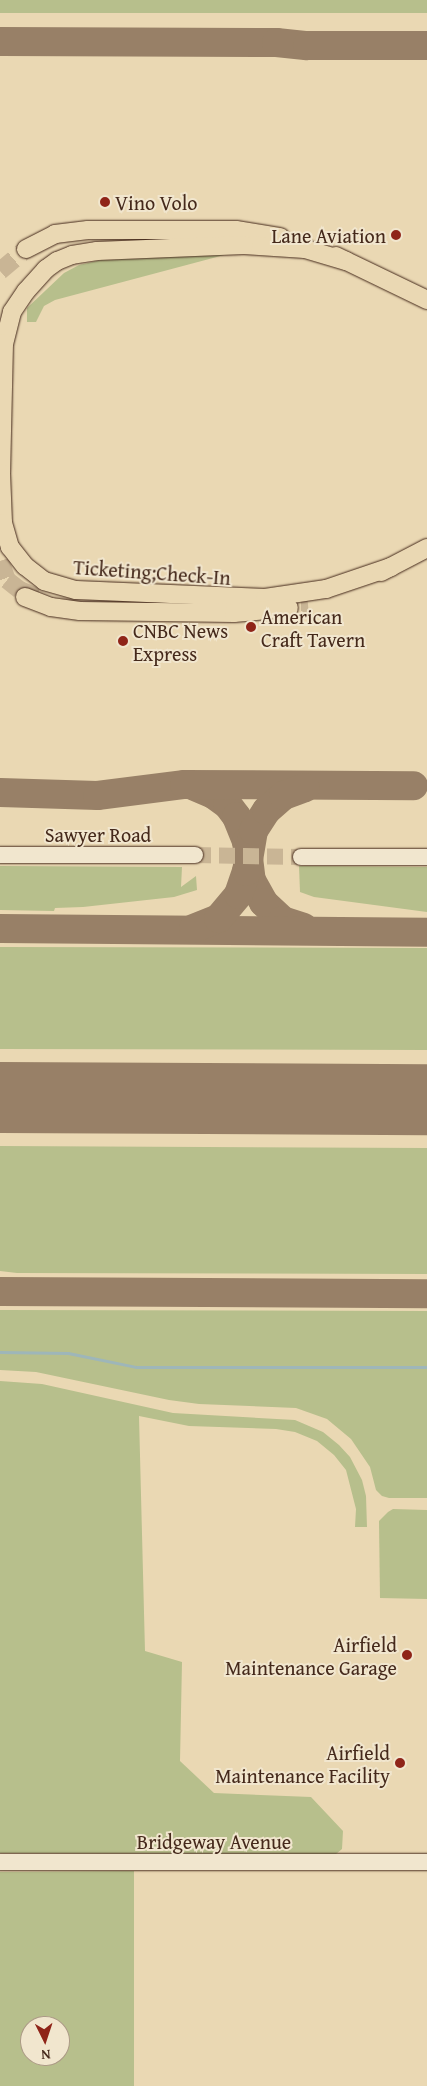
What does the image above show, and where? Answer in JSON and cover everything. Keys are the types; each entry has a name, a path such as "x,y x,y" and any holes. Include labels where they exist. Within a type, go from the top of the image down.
{"main road":[{"path":"26,249 41,240 71,230 236,230 294,240 346,261 427,300"},
{"name":"Ticketing;Check-In","path":"346,261 305,249 262,245 97,251 72,255 57,261 46,269 26,291 12,312 4,343 1,466 1,504 4,532 10,547 25,566 44,581 70,589 246,599 281,597 326,589 391,567"},
{"path":"24,597 51,607 80,611 244,612 291,607 311,602 391,567 427,548"}],"street":[{"name":"Sawyer Road","path":"0,855 195,855"},
{"path":"301,857 427,857"},
{"name":"Bridgeway Avenue","path":"0,1862 427,1862"}],"green space":[{"path":"0,0 427,0 427,13 0,13"},
{"path":"228,254 55,300 44,306 36,322 27,322 27,308 64,273 79,265 101,260"},
{"path":"0,866 182,867 181,887 196,876 197,890 174,897 83,907 55,908 54,911 0,910"},
{"path":"299,866 427,867 427,912 314,897 300,892"},
{"path":"0,947 427,948 427,1050 0,1049"},
{"path":"0,1146 427,1148 427,1274 17,1273 0,1271"},
{"path":"0,1310 427,1311 427,1498 389,1498 382,1496 376,1490 370,1467 351,1439 327,1419 296,1408 199,1404 169,1400 36,1372 0,1370"},
{"path":"0,1381 42,1384 173,1413 295,1420 323,1432 350,1457 362,1480 366,1496 367,1527 355,1527 356,1509 346,1470 334,1455 317,1441 295,1432 276,1429 189,1426 139,1416 145,1651 182,1662 180,1761 214,1793 311,1797 343,1831 342,1849 336,1854 0,1853"},
{"path":"393,1509 427,1510 427,1599 380,1598 379,1521"},
{"path":"134,1871 134,2086 0,2086 0,1872"}],"waterway":[{"path":"0,1352 68,1353 136,1367 427,1367"}],"taxiway":[{"path":"0,41 276,42 307,45 427,45"},
{"path":"0,792 97,795 184,784 413,785"},
{"path":"194,786 213,794 227,804 236,816 246,841 251,880 263,902 282,920 303,927"},
{"path":"193,928 218,918 238,894 246,871 253,830 266,810 283,795 305,787"},
{"path":"0,928 427,932"},
{"path":"0,1291 427,1293"}],"runway":[{"path":"0,1097 427,1099"}],"tunnel":[{"path":"0,271 26,249"},
{"path":"0,561 7,580 20,590 41,599"},
{"path":"274,606 308,603"},
{"path":"195,855 301,857"}],"place":[{"name":"Vino Volo","path":"105,202"},
{"name":"Lane Aviation","path":"396,235"},
{"name":"American Craft Tavern","path":"251,627"},
{"name":"CNBC News Express","path":"123,641"},
{"name":"Airfield Maintenance Garage","path":"407,1655"},
{"name":"Airfield Maintenance Facility","path":"400,1763"}]}
